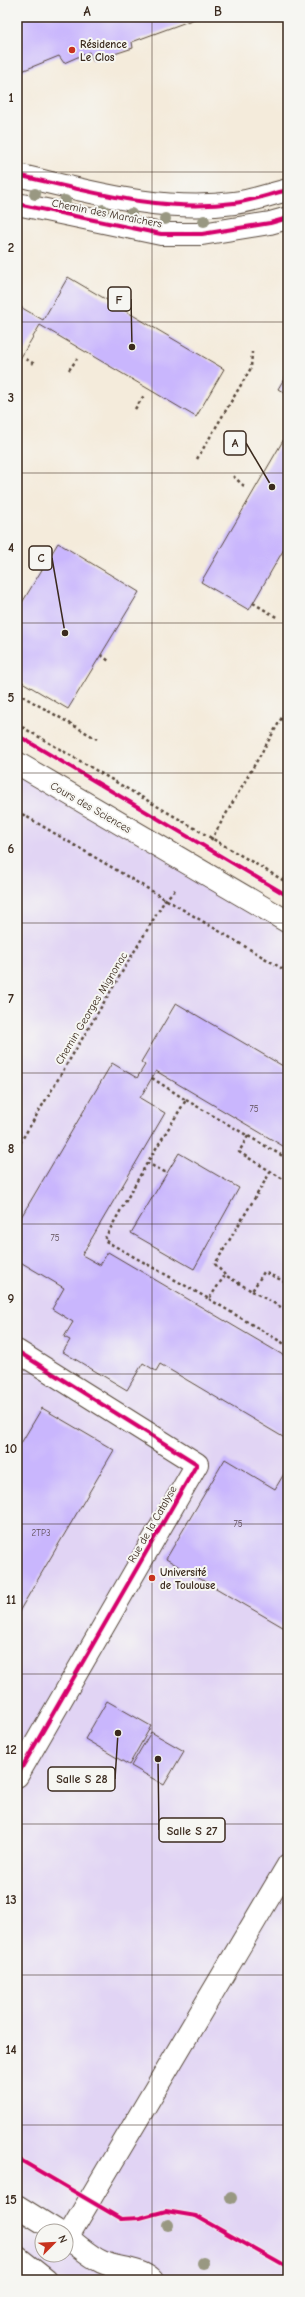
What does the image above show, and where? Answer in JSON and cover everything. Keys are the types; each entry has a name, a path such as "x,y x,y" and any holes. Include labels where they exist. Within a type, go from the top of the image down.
{"street":[{"name":"Chemin des Maraîchers","path":"17,175 145,202 215,205 236,203 288,190"},
{"name":"Chemin des Maraîchers","path":"17,204 161,234 202,234 270,223 288,218"},
{"name":"Cours des Sciences","path":"17,763 288,922"},
{"name":"Rue de la Catalyse","path":"17,1351 197,1464 17,1776"},
{"path":"70,2223 288,1865"},
{"path":"17,2206 44,2223"},
{"path":"74,2243 103,2263 143,2272 152,2280"},
{"path":"17,2257 46,2280"}],"path":[{"path":"197,459 251,368 252,352"},
{"path":"26,359 36,365"},
{"path":"69,370 77,359"},
{"path":"135,409 145,394"},
{"path":"233,476 244,486"},
{"path":"253,603 278,618"},
{"path":"101,655 110,661"},
{"path":"17,693 97,739"},
{"path":"209,842 288,707"},
{"path":"17,724 288,883"},
{"path":"17,811 288,972"},
{"path":"152,1078 186,1100 288,1159"},
{"path":"186,1100 147,1162 104,1240 209,1299 288,1346"},
{"path":"248,1136 239,1152 288,1182"},
{"path":"147,1162 167,1173"},
{"path":"271,1172 215,1264 226,1275 288,1310"},
{"path":"252,1291 264,1272 288,1283"},
{"path":"209,1299 226,1275"}],"shaded area":[{"name":"Université de Toulouse","path":"17,760 276,925 288,903 288,2280 17,2280"}],"building":[{"name":"Résidence Le Clos","path":"17,17 200,17 132,42 133,48 93,61 89,52 64,63 59,56 22,71 17,80"},
{"path":"68,277 224,369 196,417 40,325 17,364 17,305 43,320"},
{"path":"288,372 288,395 278,389"},
{"path":"288,432 288,542 249,610 201,582"},
{"path":"58,543 139,592 68,709 17,679 17,611"},
{"path":"176,1003 288,1069 288,1149 156,1071 140,1098 165,1113 82,1255 100,1265 108,1252 288,1358 288,1440 160,1364 156,1371 143,1363 127,1390 63,1352 70,1340 64,1337 73,1322 52,1309 64,1288 17,1260 17,1224 112,1063 137,1078 145,1065 141,1062"},
{"path":"179,1153 239,1188 194,1269 131,1233"},
{"path":"42,1408 114,1450 17,1615 17,1450"},
{"path":"225,1459 275,1489 288,1467 288,1630 166,1559"},
{"path":"107,1701 151,1726 129,1765 85,1739"},
{"path":"151,1732 184,1751 164,1785 131,1766"}],"cycle path":[{"path":"17,175 98,194 152,203 179,205 234,203 248,201 288,190"},
{"path":"17,204 161,234 202,234 270,223 288,218"},
{"path":"17,735 288,896"},
{"path":"17,1351 197,1464 17,1776"},
{"path":"17,2158 121,2219 140,2218 166,2211 196,2216 288,2268"}],"place":[{"name":"Résidence Le Clos","path":"72,50"},
{"name":"F","path":"132,347"},
{"name":"A","path":"272,487"},
{"name":"C","path":"65,633"},
{"name":"Université de Toulouse","path":"152,1578"},
{"name":"Salle S 28","path":"118,1733"},
{"name":"Salle S 27","path":"158,1759"}]}
